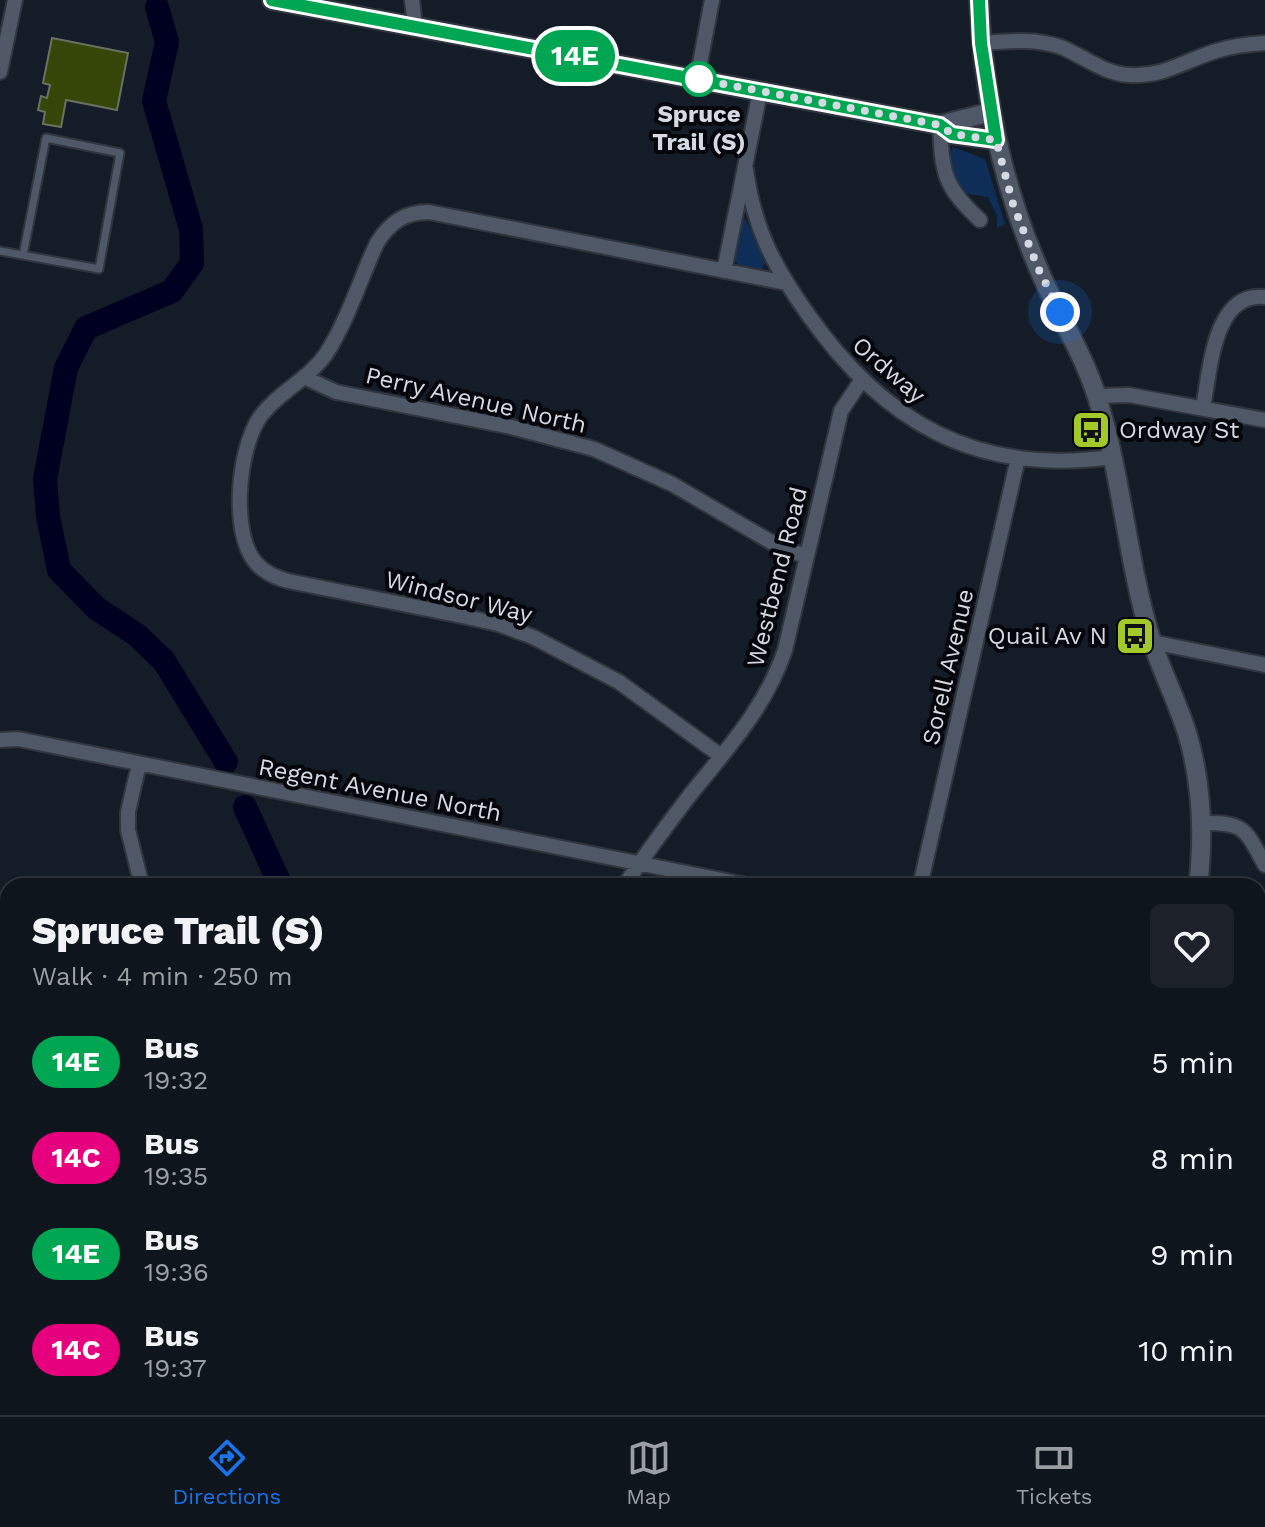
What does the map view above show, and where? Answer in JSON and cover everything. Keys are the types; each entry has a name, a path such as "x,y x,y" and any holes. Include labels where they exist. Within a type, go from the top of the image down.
{"street":[{"path":"0,72 15,0"},
{"path":"272,0 940,125 991,112"},
{"path":"412,0 415,26"},
{"path":"697,79 712,0"},
{"path":"979,0 981,43 991,112 1013,204 1038,268 1072,335 1097,396 1141,604 1152,642 1188,735 1202,823 1199,878"},
{"path":"981,43 1047,43 1102,68 1123,75 1145,76 1167,72 1217,50 1265,43"},
{"name":"Ordway","path":"724,271 760,92"},
{"path":"940,125 952,134 996,140"},
{"path":"940,125 943,165 951,191 980,220"},
{"name":"Ordway","path":"746,170 760,234 786,283 828,344 861,381 900,413 929,430 968,445 1018,458 1074,461 1112,457"},
{"path":"306,378 334,339 385,229 406,215 429,212 786,283"},
{"path":"1203,408 1218,331 1226,316 1245,299 1265,297"},
{"name":"Perry Avenue North","path":"306,378 336,392 525,430 594,449 672,484 783,549 807,556"},
{"name":"Windsor Way","path":"306,378 267,409 259,419 247,447 241,497 242,530 254,561 264,571 288,581 474,618 533,637 619,682 721,756"},
{"name":"Westbend Road","path":"629,878 752,717 778,673 841,411 861,381"},
{"path":"1097,396 1129,395 1265,420"},
{"name":"Sorell Avenue","path":"922,878 1018,458"},
{"path":"1152,642 1265,665"},
{"name":"Regent Avenue North","path":"0,740 18,739 711,878"},
{"path":"139,764 128,812 128,830 140,878"},
{"path":"1202,823 1229,823 1241,828 1265,865"}],"lane":[{"path":"0,251 99,269 120,153 46,138 23,255"}],"shaded area":[{"path":"953,147 985,159 1005,224 997,228 997,216 988,197 963,193 951,164"},
{"path":"746,219 765,263 762,270 735,261 743,220"}],"building":[{"path":"52,38 128,53 117,110 66,100 61,127 43,124 45,112 38,110 41,96 47,98 50,85 43,83"}],"waterway":[{"path":"157,7 167,42 154,101 191,229 192,263 172,291 86,328 66,368 45,479 48,516 59,570 96,608 137,635 164,661 226,762"},
{"path":"245,807 277,878"}],"bus line":[{"name":"14E","path":"272,0 940,125 952,134 996,140 981,43 979,0"}],"place":[{"name":"Spruce Trail (S)","path":"699,79"},
{"name":"Ordway St","path":"1091,430"},
{"name":"Quail Av N","path":"1135,636"}],"route":[{"path":"699,79 940,125 952,134 996,140 1013,204 1038,268 1060,312"}]}
